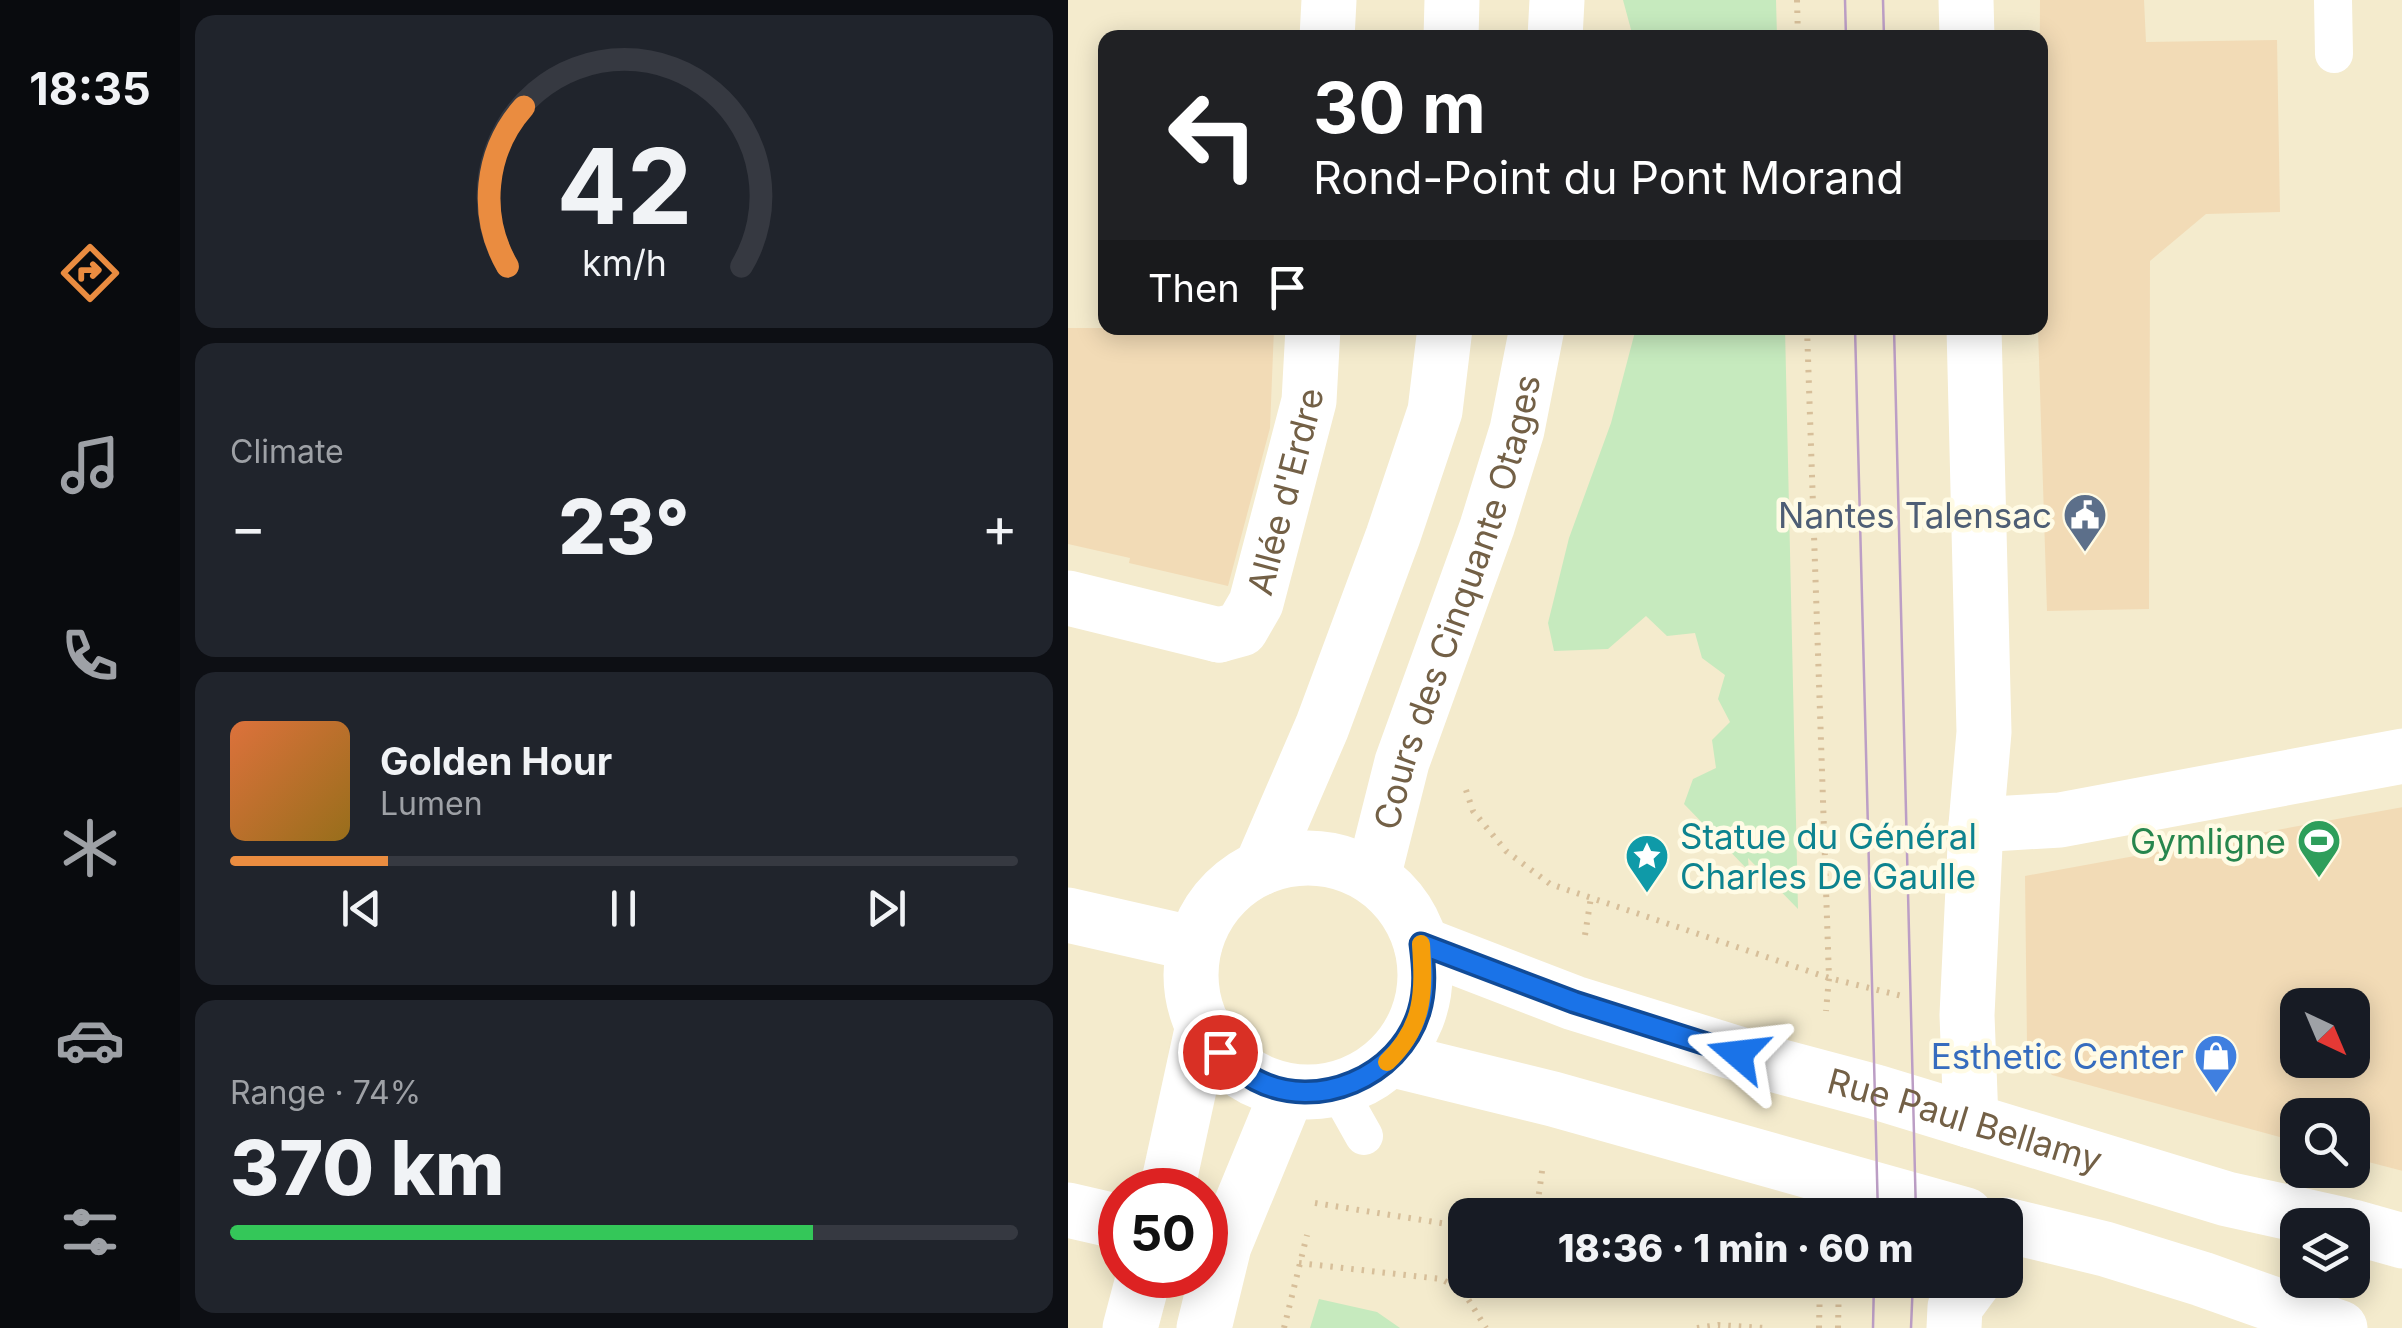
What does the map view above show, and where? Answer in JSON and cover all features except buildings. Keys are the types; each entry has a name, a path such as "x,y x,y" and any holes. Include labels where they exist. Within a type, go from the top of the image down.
{"main road":[{"path":"1327,30 1328,0"},
{"path":"1451,30 1452,0"},
{"path":"1555,30 1557,0"},
{"path":"1966,0 1967,30"},
{"name":"Allée d'Erdre","path":"1068,598 1219,635 1242,630 1256,603 1309,401 1312,335"},
{"path":"1262,868 1322,727 1393,536 1435,411 1444,335"},
{"name":"Cours des Cinquante Otages","path":"1372,876 1402,762 1487,527 1517,430 1536,335"},
{"path":"1971,1121 1967,1014 1984,732 1974,335"},
{"path":"1976,826 2060,820 2402,756"},
{"path":"1294,859 1328,860 1372,876 1402,906 1421,944 1425,978 1419,1012 1407,1038 1390,1060 1366,1078 1312,1090 1245,1074 1220,1052 1202,1025 1193,999 1190,972 1195,944 1209,913 1232,886 1262,868 1294,859"},
{"path":"1068,915 1195,944"},
{"name":"Rue Paul Bellamy","path":"1421,944 1574,1002 2226,1199 2280,1211"},
{"path":"1171,1168 1202,1025"},
{"path":"1390,1060 1553,1099 1897,1198"},
{"path":"1204,1328 1224,1246 1312,1090"},
{"path":"1068,1210 1098,1217"},
{"path":"2023,1232 2106,1249 2340,1328"},
{"path":"2370,1232 2402,1241"},
{"path":"1130,1328 1138,1298"},
{"path":"1954,1328 1955,1307 1962,1298"}],"lane":[{"path":"2333,0 2334,54"},
{"path":"1312,1090 1364,1136"}],"path":[{"path":"1797,0 1798,30"},
{"path":"1806,335 1829,978 1821,1076"},
{"path":"1464,786 1473,811 1506,851 1550,884 1829,978 1967,1014"},
{"path":"1311,1217 1315,1202 1448,1224"},
{"path":"1284,1328 1307,1233"},
{"path":"1299,1263 1441,1279 1463,1291 1486,1328"},
{"path":"1819,1328 1820,1298"},
{"path":"1838,1328 1839,1298"},
{"path":"1697,1328 1765,1328"}],"shaded area":[{"path":"1068,0 2402,0 2402,1328 1068,1328"}],"green space":[{"path":"1623,0 1776,0 1777,30 1631,30"},
{"path":"1634,335 1785,335 1798,909 1748,858 1749,871 1684,804 1693,779 1716,768 1712,740 1730,722 1718,699 1725,675 1702,658 1695,633 1667,636 1646,616 1608,649 1554,651 1548,623 1569,538 1611,423"},
{"path":"1319,1299 1377,1312 1400,1328 1310,1328"}],"tram line":[{"path":"1845,0 1846,30"},
{"path":"1883,0 1884,30"},
{"path":"1855,335 1878,1198"},
{"path":"1894,335 1916,1198"},
{"path":"1873,1328 1874,1298"},
{"path":"1911,1328 1912,1298"}],"slow traffic":[{"path":"1387,1062 1407,1038 1419,1012 1425,978 1421,944"}],"place":[{"name":"Nantes Talensac","path":"2085,553"},
{"name":"Gymligne","path":"2319,879"},
{"name":"Statue du Général Charles De Gaulle","path":"1647,894"},
{"name":"Esthetic Center","path":"2216,1094"}],"route":[{"path":"1220,1052 1257,1081 1288,1091 1337,1088 1366,1078 1390,1060 1407,1038 1419,1012 1425,978 1421,944 1574,1002 1738,1054"}]}
